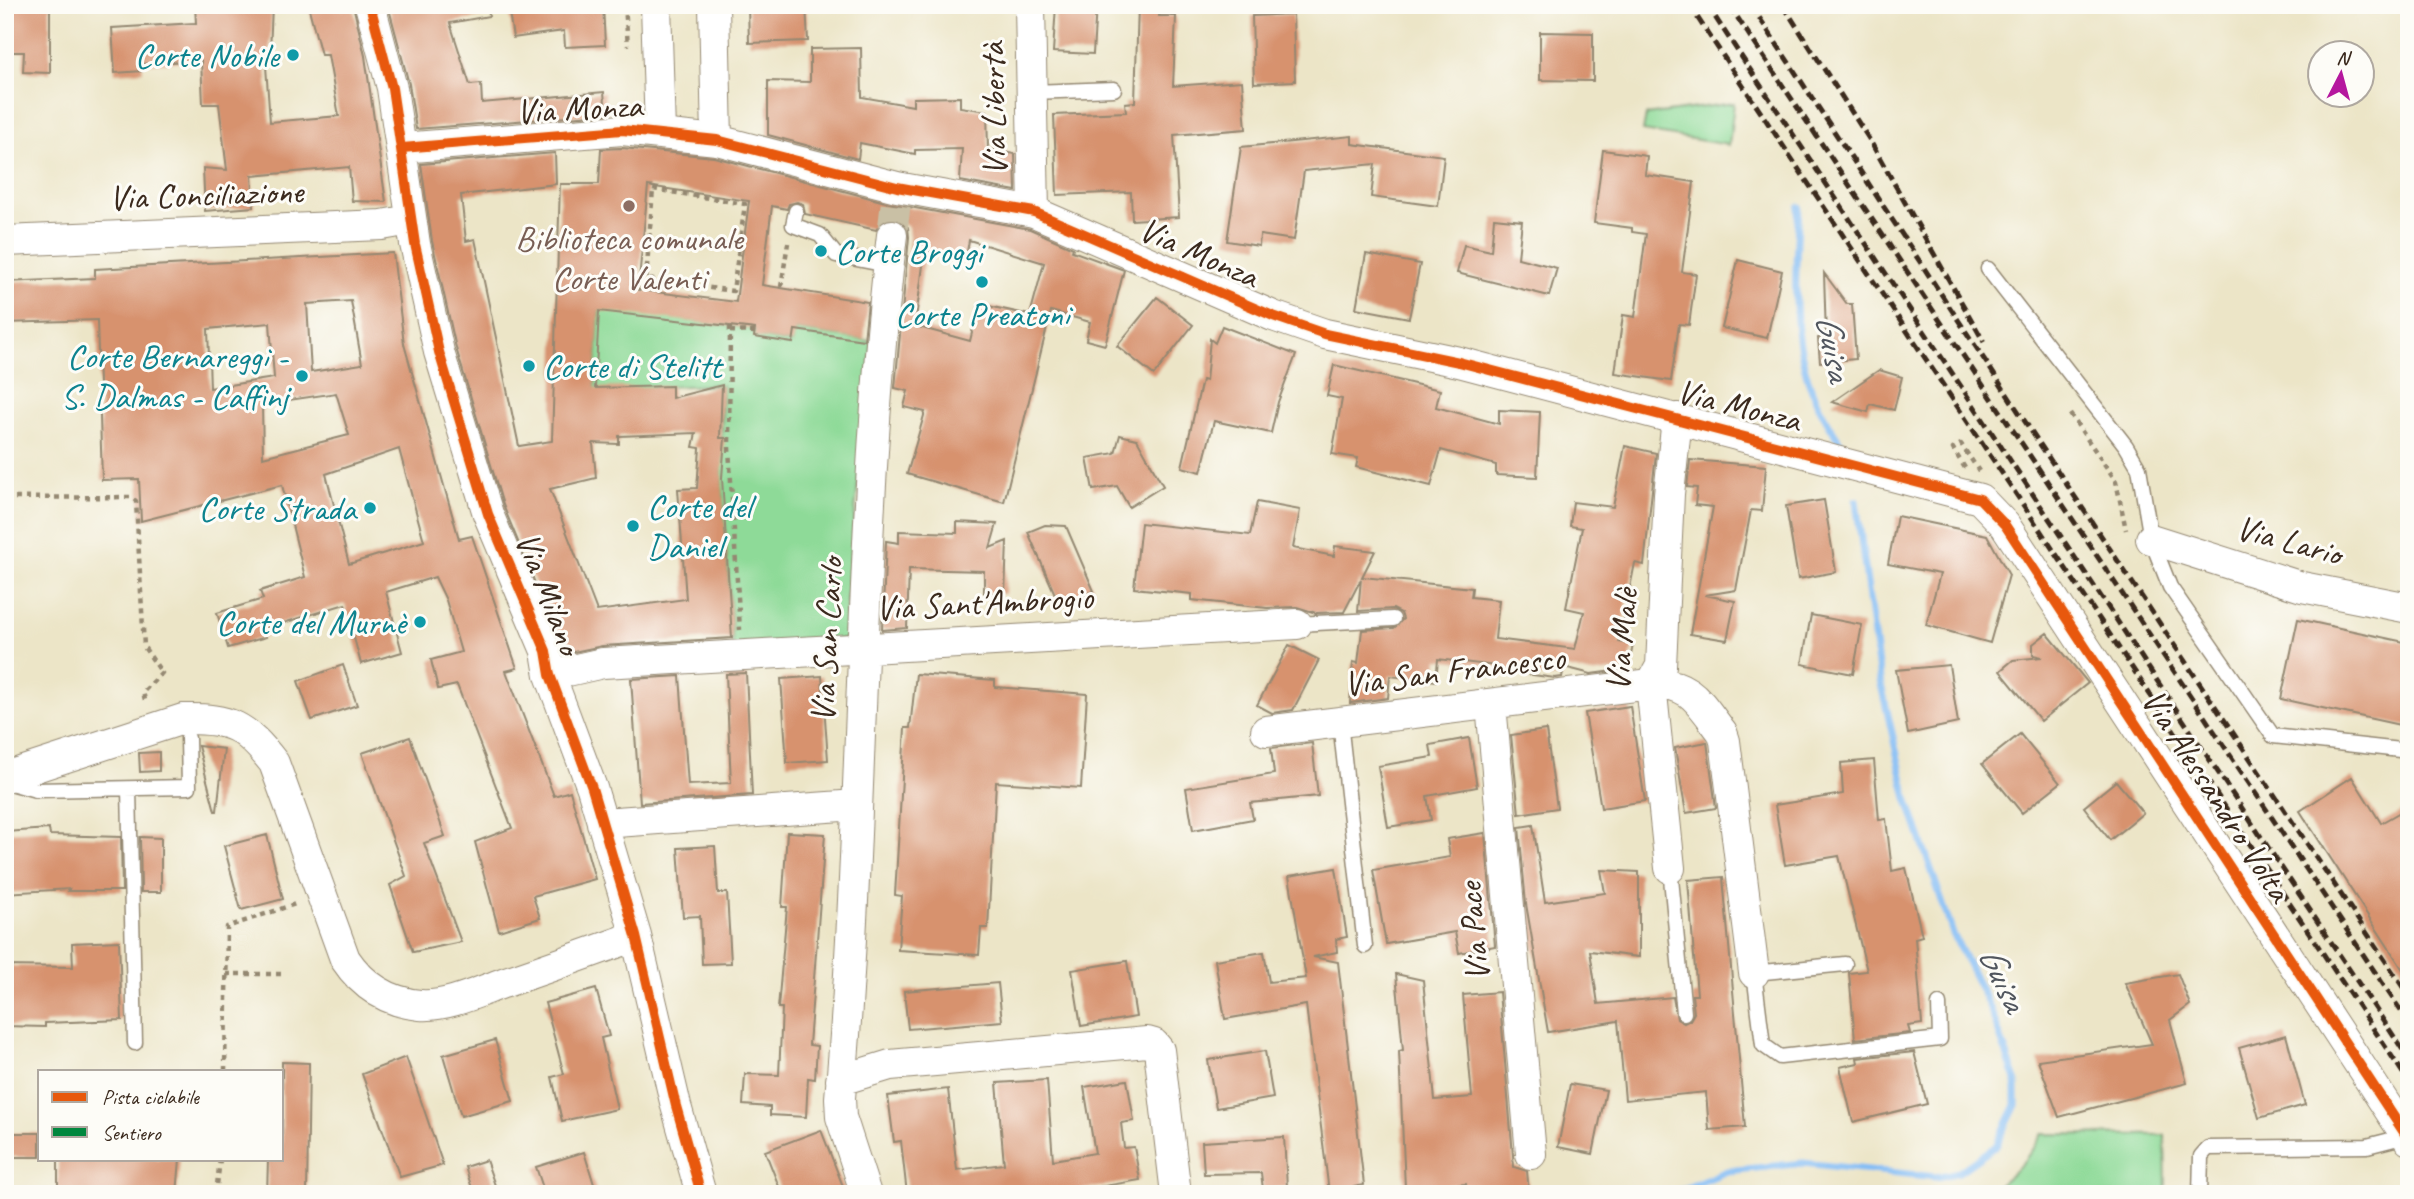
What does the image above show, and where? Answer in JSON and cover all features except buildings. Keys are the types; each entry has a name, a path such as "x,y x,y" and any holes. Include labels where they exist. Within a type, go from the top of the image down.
{"street":[{"name":"Via Milano","path":"370,5 381,39 402,148 410,220 439,352 488,514 546,651 551,675 602,823 636,936 676,1106 701,1194"},
{"path":"656,5 660,132"},
{"path":"714,5 716,140"},
{"name":"Via Libertà","path":"1030,5 1034,212"},
{"name":"Via Monza","path":"402,148 622,130 716,140 804,167 897,190 1034,212 1273,316 1325,334 1459,362 1677,418 1973,482"},
{"name":"Via Conciliazione","path":"5,241 382,225 410,220"},
{"name":"Via San Carlo","path":"866,1194 841,1117 841,1080 865,647 872,443 892,234"},
{"name":"Via Malè","path":"1670,868 1651,684 1661,666 1669,494 1677,418"},
{"name":"Via Alessandro Volta","path":"1973,482 1980,499 2006,525 2407,1138"},
{"name":"Via Lario","path":"2151,539 2302,587 2409,608"},
{"name":"Via Sant'Ambrogio","path":"551,675 603,663 1297,625"},
{"name":"Via San Francesco","path":"1266,731 1651,684 1670,683 1681,686 1722,732 1728,757 1754,973"},
{"name":"Via Pace","path":"1491,704 1531,1154"},
{"path":"5,779 183,719 212,718 235,724 254,738 274,763 345,959 356,976 375,991 396,1001 423,1005 455,1000 636,936"},
{"path":"602,823 856,805"},
{"path":"841,1080 890,1065 1147,1042 1154,1044 1159,1050 1176,1194"},
{"path":"844,1050 890,1065"}],"lane":[{"path":"1032,92 1114,89"},
{"path":"794,218 820,235 836,255 877,263"},
{"path":"1988,269 2126,446 2139,468 2151,539 2170,587 2273,736 2409,751"},
{"path":"1297,625 1393,619"},
{"path":"1340,722 1365,946"},
{"path":"5,779 36,790 189,787 188,738"},
{"path":"129,789 135,1043"},
{"path":"1670,868 1684,1013"},
{"path":"1845,964 1754,973 1763,1045 1780,1057 1940,1039 1939,1004"},
{"path":"2200,1194 2201,1156 2208,1148 2367,1146 2407,1138"}],"path":[{"path":"653,188 745,204 733,291 646,279 653,188"},
{"path":"781,288 794,218"},
{"path":"742,655 729,448 730,329 755,332"},
{"path":"2070,414 2116,481"},
{"path":"1961,444 1973,482 1953,449 1961,444"},
{"path":"5,498 131,496 136,501 144,647 151,662 162,673 143,692 148,711"},
{"path":"225,1070 227,927 292,907"},
{"path":"226,974 281,974"},
{"path":"216,1194 220,1160"}],"green space":[{"path":"1734,103 1729,145 1643,131 1646,115"},
{"path":"599,309 755,329 755,337 792,343 795,330 872,341 846,604 846,639 733,649 722,486 722,385 595,389"},
{"path":"2042,1134 2165,1135 2166,1194 1983,1194 2017,1168"}],"waterway":[{"name":"Guisa","path":"1799,207 1796,303 1801,351 1814,396 1844,448"},
{"name":"Guisa","path":"1673,1194 1727,1171 1803,1163 1936,1177 1959,1172 1996,1146 2016,1105 2016,1080 1990,1008 1953,934 1907,798 1880,680 1856,501"}],"tunnel":[{"path":"892,235 897,193"}],"railway":[{"path":"1689,5 2409,1082"},
{"path":"1707,5 2409,1059"},
{"path":"1729,5 2409,1023"},
{"path":"1751,5 2051,461 2409,996"},
{"path":"1783,5 1869,139 1984,342"}],"marked path":[{"path":"2387,5 2409,7"}],"cycle path":[{"path":"370,5 392,88 415,244 439,352 488,514 546,651 550,675 592,788 636,936 676,1106 701,1194"},
{"path":"402,148 622,130 717,140 897,187 1034,212 1273,316 1325,334 1459,362 1980,499 2005,525 2409,1140"}],"place":[{"name":"Corte Nobile","path":"293,55"},
{"name":"Biblioteca comunale Corte Valenti","path":"629,206"},
{"name":"Corte Broggi","path":"821,251"},
{"name":"Corte Preatoni","path":"982,282"},
{"name":"Corte di Stelitt","path":"529,366"},
{"name":"Corte Bernareggi - S. Dalmas - Caffinj","path":"302,376"},
{"name":"Corte Strada","path":"370,508"},
{"name":"Corte del Daniel","path":"633,526"},
{"name":"Corte del Murnè","path":"420,622"}]}
